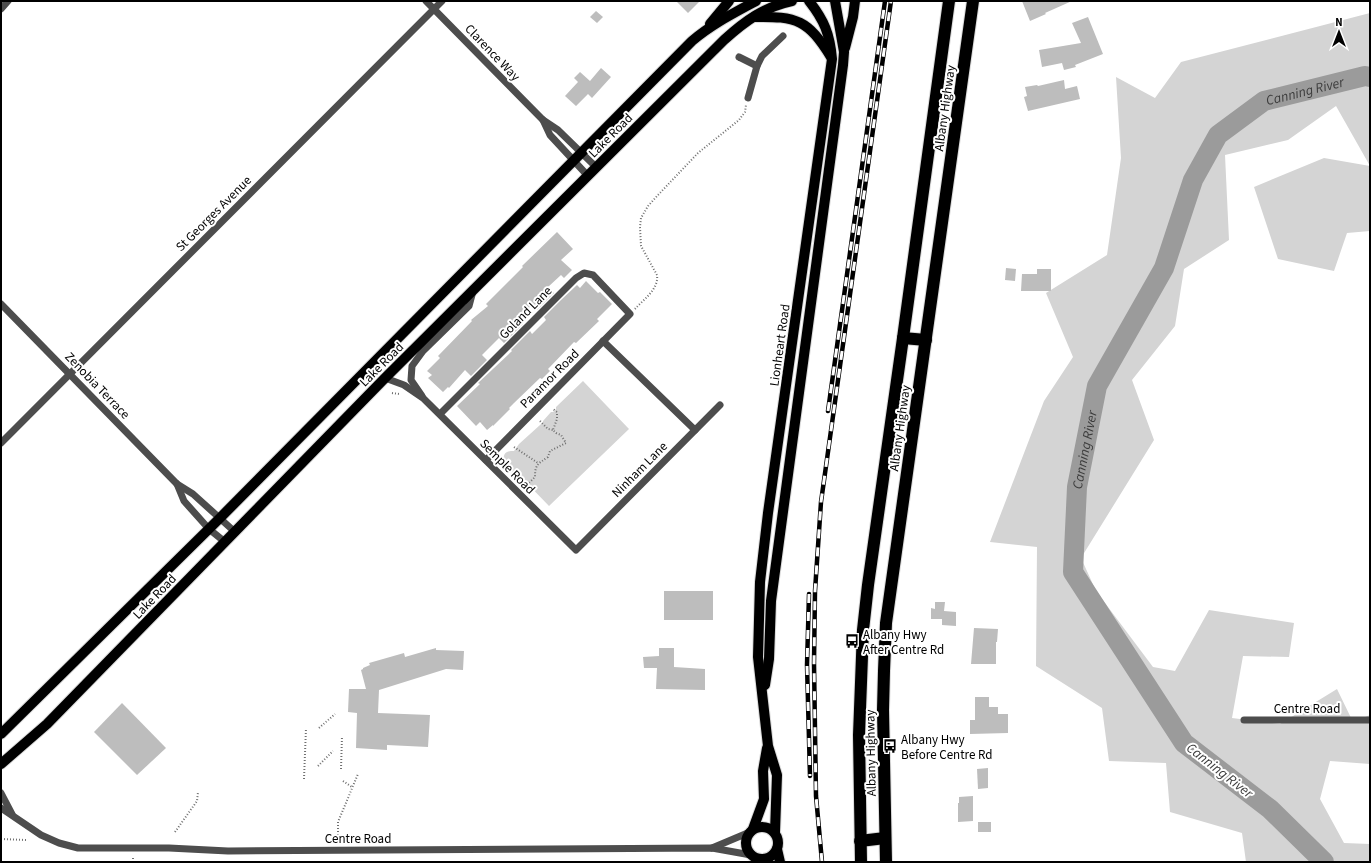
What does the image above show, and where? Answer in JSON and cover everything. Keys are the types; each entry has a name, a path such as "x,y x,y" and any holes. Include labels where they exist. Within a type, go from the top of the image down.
{"highway":[{"name":"Albany Highway","path":"862,862 860,841 859,735 863,630 949,1"},
{"name":"Albany Highway","path":"886,862 884,710 885,642 897,541 973,1"},
{"path":"903,338 926,340"},
{"path":"860,841 885,838"}],"main road":[{"path":"707,29 721,9 729,1"},
{"name":"Lake Road","path":"1,734 220,518 692,41 707,29 732,13 756,1"},
{"name":"Lake Road","path":"1,764 47,724 385,378 724,40 765,9 792,1"},
{"name":"Lionheart Road","path":"775,832 777,775 768,746 758,657 760,582 768,513 832,58 831,44 827,30 821,18 809,1"},
{"name":"Lionheart Road","path":"763,698 769,660 771,601 844,52 835,1"},
{"path":"844,52 856,1"},
{"path":"753,17 781,17 802,23 822,42 832,58"},
{"name":"Lionheart Road","path":"752,830 764,799 763,771 768,746"},
{"path":"778,849 771,856 763,859 757,859 746,846 746,841 752,830 757,827 767,827 775,832 779,840 778,849 780,862"}],"street":[{"path":"1,8 8,1"},
{"name":"Clarence Way","path":"426,1 543,120 558,130 596,167"},
{"name":"St Georges Avenue","path":"1,443 442,1"},
{"path":"748,98 757,66 762,56 783,36"},
{"path":"739,57 757,66"},
{"name":"Clarence Way","path":"543,120 550,135 588,176"},
{"name":"Goland Lane","path":"440,414 579,275 587,273 593,275 630,314"},
{"name":"Semple Road","path":"423,398 411,380 412,366 423,351 469,306 473,290"},
{"name":"Zenobia Terrace","path":"1,304 177,484 193,494 235,532"},
{"name":"Paramor Road","path":"486,460 630,314"},
{"path":"604,341 695,430"},
{"name":"Semple Road","path":"385,378 404,385 423,398 576,550"},
{"name":"Ninham Lane","path":"576,550 720,405"},
{"name":"Zenobia Terrace","path":"177,484 184,501 209,529 225,542"},
{"name":"Centre Road","path":"1244,720 1370,720"},
{"name":"Centre Road","path":"1,793 13,815"},
{"name":"Centre Road","path":"1,808 41,835 59,843 78,848 169,848 228,851 712,848 757,859"},
{"name":"Centre Road","path":"712,848 752,830"}],"path":[{"path":"630,314 655,288 658,279 641,246 641,218 648,206 698,154 739,120 745,112 748,98"},
{"path":"392,394 402,394"},
{"path":"553,409 556,412 557,419 554,430"},
{"path":"527,485 535,477 535,469 538,463 548,457 550,451 566,443 561,435 556,433 554,430 548,429 540,421"},
{"path":"514,447 538,463"},
{"path":"319,728 335,714"},
{"path":"304,779 306,728"},
{"path":"341,769 342,736"},
{"path":"318,766 333,751"},
{"path":"338,836 338,822 358,774"},
{"path":"343,781 352,787"},
{"path":"174,832 198,801 198,792"},
{"path":"1,839 26,840"},
{"path":"133,862 134,857"}],"shaded area":[{"path":"1370,13 1370,166 1336,106 1288,140 1225,155 1229,240 1184,269 1175,326 1132,380 1154,440 1081,558 1096,591 1153,667 1175,671 1209,610 1294,623 1289,657 1243,656 1232,718 1280,724 1337,689 1353,722 1370,715 1370,764 1330,761 1320,799 1344,843 1370,844 1370,862 1246,862 1242,833 1170,812 1166,763 1109,761 1102,708 1036,666 1037,547 990,542 1044,401 1073,357 1046,293 1107,255 1121,158 1116,77 1155,98 1181,62"},
{"path":"1324,158 1370,166 1370,231 1347,233 1334,271 1278,259 1254,187"},
{"path":"583,381 629,429 549,506 520,476 512,473 504,460 504,457 507,452 514,451 519,444"}],"building":[{"path":"676,1 700,1 688,13"},
{"path":"1022,1 1072,1 1030,21"},
{"path":"596,11 603,17 597,23 590,17"},
{"path":"1088,17 1103,54 1075,65 1076,67 1064,70 1062,63 1042,67 1039,50 1081,43 1072,23"},
{"path":"601,68 611,77 592,98 588,94 576,106 565,96 578,82 574,78 580,72 590,81"},
{"path":"1064,80 1065,89 1077,86 1080,99 1028,111 1024,97 1027,96 1025,87 1038,86"},
{"path":"557,232 573,249 561,260 572,270 564,278 561,275 548,287 554,293 537,310 532,305 517,319 523,324 504,343 499,338 482,355 487,360 471,376 465,370 449,388 448,387 443,392 428,378 432,375 427,371 440,358 438,356 472,321 471,320 488,306 486,304"},
{"path":"1006,268 1016,269 1015,281 1005,280"},
{"path":"1037,269 1051,269 1051,291 1021,291 1022,274 1037,274"},
{"path":"586,281 612,304 597,319 599,321 576,343 574,342 548,369 550,371 542,379 540,378 514,403 493,426 487,430 480,422 476,426 457,406 530,331 532,334 546,320 544,317 561,300 577,285 580,288"},
{"path":"664,591 713,591 713,620 664,620"},
{"path":"935,602 945,602 944,611 956,612 956,626 942,625 942,619 931,619 931,608 935,609"},
{"path":"974,628 998,629 996,642 996,664 971,664"},
{"path":"436,648 436,650 464,651 463,670 446,669 379,690 378,713 430,715 428,747 387,745 387,750 356,748 357,713 348,712 349,689 366,689 361,670 370,665 369,663 404,653 405,657"},
{"path":"659,648 674,648 674,667 705,669 705,690 656,689 657,668 644,668 643,657 659,656"},
{"path":"975,697 989,697 989,707 998,707 998,714 1008,714 1008,733 970,734 970,720 975,720"},
{"path":"122,703 166,748 137,775 94,732"},
{"path":"988,768 988,788 978,789 977,769"},
{"path":"973,796 973,821 958,822 959,797"},
{"path":"978,822 991,822 991,832 978,832"}],"waterway":[{"name":"Canning River","path":"1324,862 1270,809 1184,743 1073,572 1077,487 1097,386 1164,268 1193,180 1218,135 1264,101 1365,76 1370,77"}],"railway":[{"path":"828,411 885,1"},
{"path":"822,862 816,796 814,663 815,591 821,502 891,1"},
{"path":"809,594 807,665 810,776"}],"place":[{"name":"Albany Hwy After Centre Rd","path":"852,641"},
{"name":"Albany Hwy Before Centre Rd","path":"890,746"}]}
